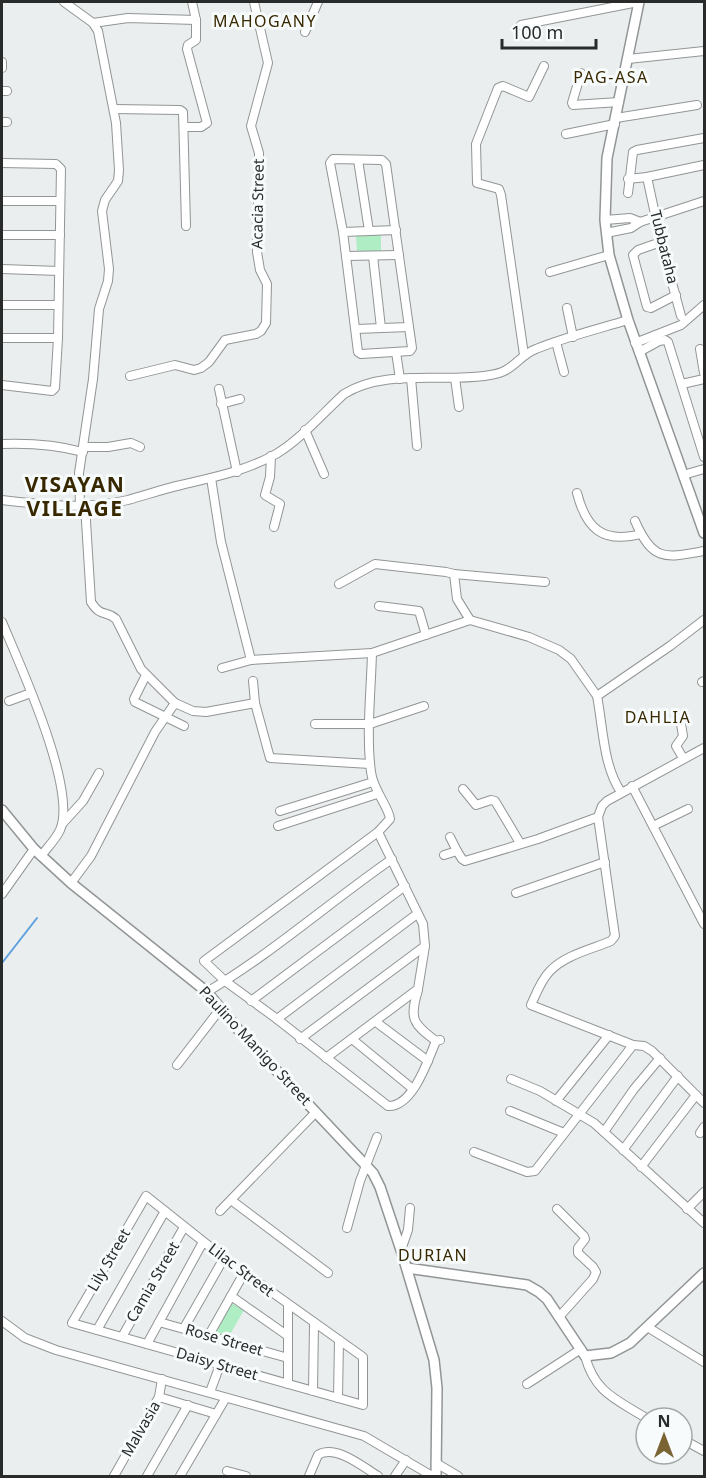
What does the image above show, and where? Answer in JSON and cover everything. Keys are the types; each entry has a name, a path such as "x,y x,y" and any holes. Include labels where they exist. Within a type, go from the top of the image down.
{"street":[{"path":"64,2 93,23 98,31 114,109 119,175 118,181 105,200 102,211 109,269 99,309 93,379 79,473 91,602 99,613 116,619 130,649 146,675 175,703 193,711 206,712 255,703"},
{"path":"183,127 201,127 207,123 187,49 188,45 196,40 196,20 192,2"},
{"name":"Acacia Street","path":"130,376 176,365 194,370 201,368 209,362 225,340 256,334 266,323 267,289 256,252 259,153 251,126 268,63 254,2"},
{"path":"305,33 318,2"},
{"path":"521,25 639,2 607,158 604,220 609,255 628,320 705,533"},
{"path":"93,23 128,18 196,20"},
{"path":"628,58 705,51"},
{"path":"2,62 2,68"},
{"path":"524,355 501,195 499,189 477,183 476,150 498,88 502,86 529,97 544,66"},
{"path":"581,73 573,105 619,102"},
{"path":"566,134 616,121 697,105"},
{"path":"114,109 180,110 183,112 186,226"},
{"path":"628,193 632,154 637,150 705,138"},
{"path":"333,159 358,160 382,160 386,164 409,327 410,351 358,353 343,232 330,161 333,159"},
{"path":"358,160 369,231"},
{"path":"2,163 56,164 61,170 58,338 54,390 2,385"},
{"path":"628,179 705,165"},
{"name":"Tubbataha","path":"647,177 661,242 681,316"},
{"path":"2,201 60,201"},
{"path":"606,232 631,228 640,222 705,201"},
{"path":"604,220 630,218 640,222"},
{"path":"343,232 396,230"},
{"path":"2,235 60,235"},
{"path":"661,242 638,250 633,255 647,307 651,308 676,295"},
{"path":"346,256 399,255"},
{"path":"550,272 609,255"},
{"path":"373,256 381,328"},
{"path":"2,269 59,271"},
{"path":"637,347 681,325 705,304"},
{"path":"2,305 58,305"},
{"path":"567,308 573,337"},
{"path":"2,500 82,506 128,500 237,472 286,447 344,394 354,388 371,382 400,379 485,376 505,371 524,355 556,342 628,320"},
{"path":"356,329 409,327"},
{"path":"2,338 58,338"},
{"path":"637,347 665,340 669,345 705,457"},
{"path":"556,342 564,372"},
{"path":"700,349 705,373"},
{"path":"396,352 400,379"},
{"path":"411,378 417,446"},
{"path":"455,378 459,406"},
{"path":"682,384 705,379"},
{"path":"219,389 237,472"},
{"path":"221,404 240,399"},
{"path":"305,430 324,474"},
{"path":"2,444 84,449 131,443 140,447"},
{"path":"271,456 270,477 265,495 280,504 274,528"},
{"path":"683,476 705,469"},
{"path":"211,478 221,542 251,660"},
{"path":"577,492 585,517 593,527 613,537 641,534"},
{"path":"635,521 650,547 661,554 679,555 705,551"},
{"path":"339,584 377,564 545,582"},
{"path":"454,574 457,599 470,620"},
{"path":"379,606 419,611 426,635"},
{"path":"222,668 251,660 372,653 470,620 529,637 560,650 571,659 597,696 611,775 621,792"},
{"path":"597,696 705,620"},
{"path":"2,622 44,724 56,767 63,811 62,824 57,836 38,853 2,894"},
{"path":"372,653 370,764 377,794 390,816 388,822 378,832 205,959 204,963 388,1106 398,1104 413,1089 423,1074 438,1040 417,1027 414,1022 425,946 423,924 378,832"},
{"path":"146,675 134,699 135,702 184,726"},
{"path":"253,681 255,703 270,758 370,764"},
{"path":"9,701 31,693"},
{"path":"71,883 91,856 164,717 175,703"},
{"path":"315,724 370,724 424,706"},
{"path":"680,718 683,736 676,746 683,758"},
{"path":"705,748 607,801 598,817 615,930 614,939 556,966 545,978 531,1005 633,1045 648,1048 705,1103"},
{"path":"62,824 83,801 99,773"},
{"path":"280,811 373,782"},
{"path":"632,786 705,924"},
{"path":"463,789 476,805 495,801 520,843"},
{"path":"278,826 377,794"},
{"path":"653,825 688,809"},
{"name":"Paulino Manigo Street","path":"2,810 38,853 71,883 207,992 241,1033 367,1165 380,1187 435,1360 437,1388 434,1476"},
{"path":"450,837 462,860 465,861 538,839 598,817"},
{"path":"444,855 457,850"},
{"path":"207,992 392,859"},
{"path":"516,893 605,862"},
{"path":"251,1001 405,886"},
{"path":"277,1019 417,914"},
{"path":"300,1038 425,946"},
{"path":"326,1058 418,989"},
{"path":"177,1065 221,1008"},
{"path":"376,1022 428,1061"},
{"path":"556,1101 609,1035"},
{"path":"352,1040 413,1089"},
{"path":"474,1152 532,1172 633,1045"},
{"path":"604,1132 634,1089 660,1058"},
{"path":"623,1150 678,1076"},
{"path":"511,1079 540,1091 604,1132 705,1223"},
{"path":"641,1167 696,1095"},
{"path":"510,1111 564,1133"},
{"path":"220,1211 316,1112"},
{"path":"347,1228 360,1181 377,1137"},
{"path":"687,1209 705,1192"},
{"name":"Lilac Street","path":"146,1196 244,1273 363,1357 363,1405"},
{"name":"Lily Street","path":"72,1323 146,1196"},
{"path":"231,1200 328,1273"},
{"path":"401,1250 408,1230 410,1208"},
{"path":"557,1209 584,1236 585,1239 578,1248 578,1253 596,1272 593,1279 559,1317"},
{"name":"Lily Street","path":"97,1330 165,1211"},
{"name":"Camia Street","path":"122,1337 184,1227"},
{"path":"147,1344 203,1242"},
{"path":"184,1328 224,1258"},
{"path":"407,1268 527,1285 539,1292 547,1299 583,1353 591,1375 601,1389 634,1410"},
{"path":"209,1335 244,1273"},
{"path":"527,1384 583,1353 600,1356 620,1350 649,1328 705,1273"},
{"path":"231,1296 288,1336"},
{"path":"288,1305 288,1384"},
{"path":"2,1321 25,1338 44,1346 364,1436 434,1476"},
{"name":"Rose Street","path":"159,1322 288,1358"},
{"name":"Daisy Street","path":"72,1323 363,1405"},
{"path":"313,1391 314,1323"},
{"path":"649,1328 705,1362"},
{"path":"338,1398 339,1340"},
{"path":"210,1392 220,1365"},
{"name":"Malvasia","path":"114,1476 159,1396 162,1379"},
{"path":"159,1396 216,1414"},
{"path":"180,1476 224,1401"},
{"path":"147,1476 188,1405"},
{"path":"309,1476 318,1455 327,1452 352,1460 378,1476"},
{"path":"395,1476 406,1460"},
{"path":"436,1463 458,1476"},
{"path":"227,1471 246,1476"}],"green space":[{"path":"356,235 381,235 381,252 357,253"},
{"path":"231,1303 244,1310 228,1338 216,1331"}],"waterway":[{"path":"2,963 37,918"}],"district":[{"name":"MAHOGANY","path":"265,21"},
{"name":"PAG-ASA","path":"611,77"},
{"name":"VISAYAN VILLAGE","path":"75,497"},
{"name":"DAHLIA","path":"658,717"},
{"name":"DURIAN","path":"433,1255"}]}
